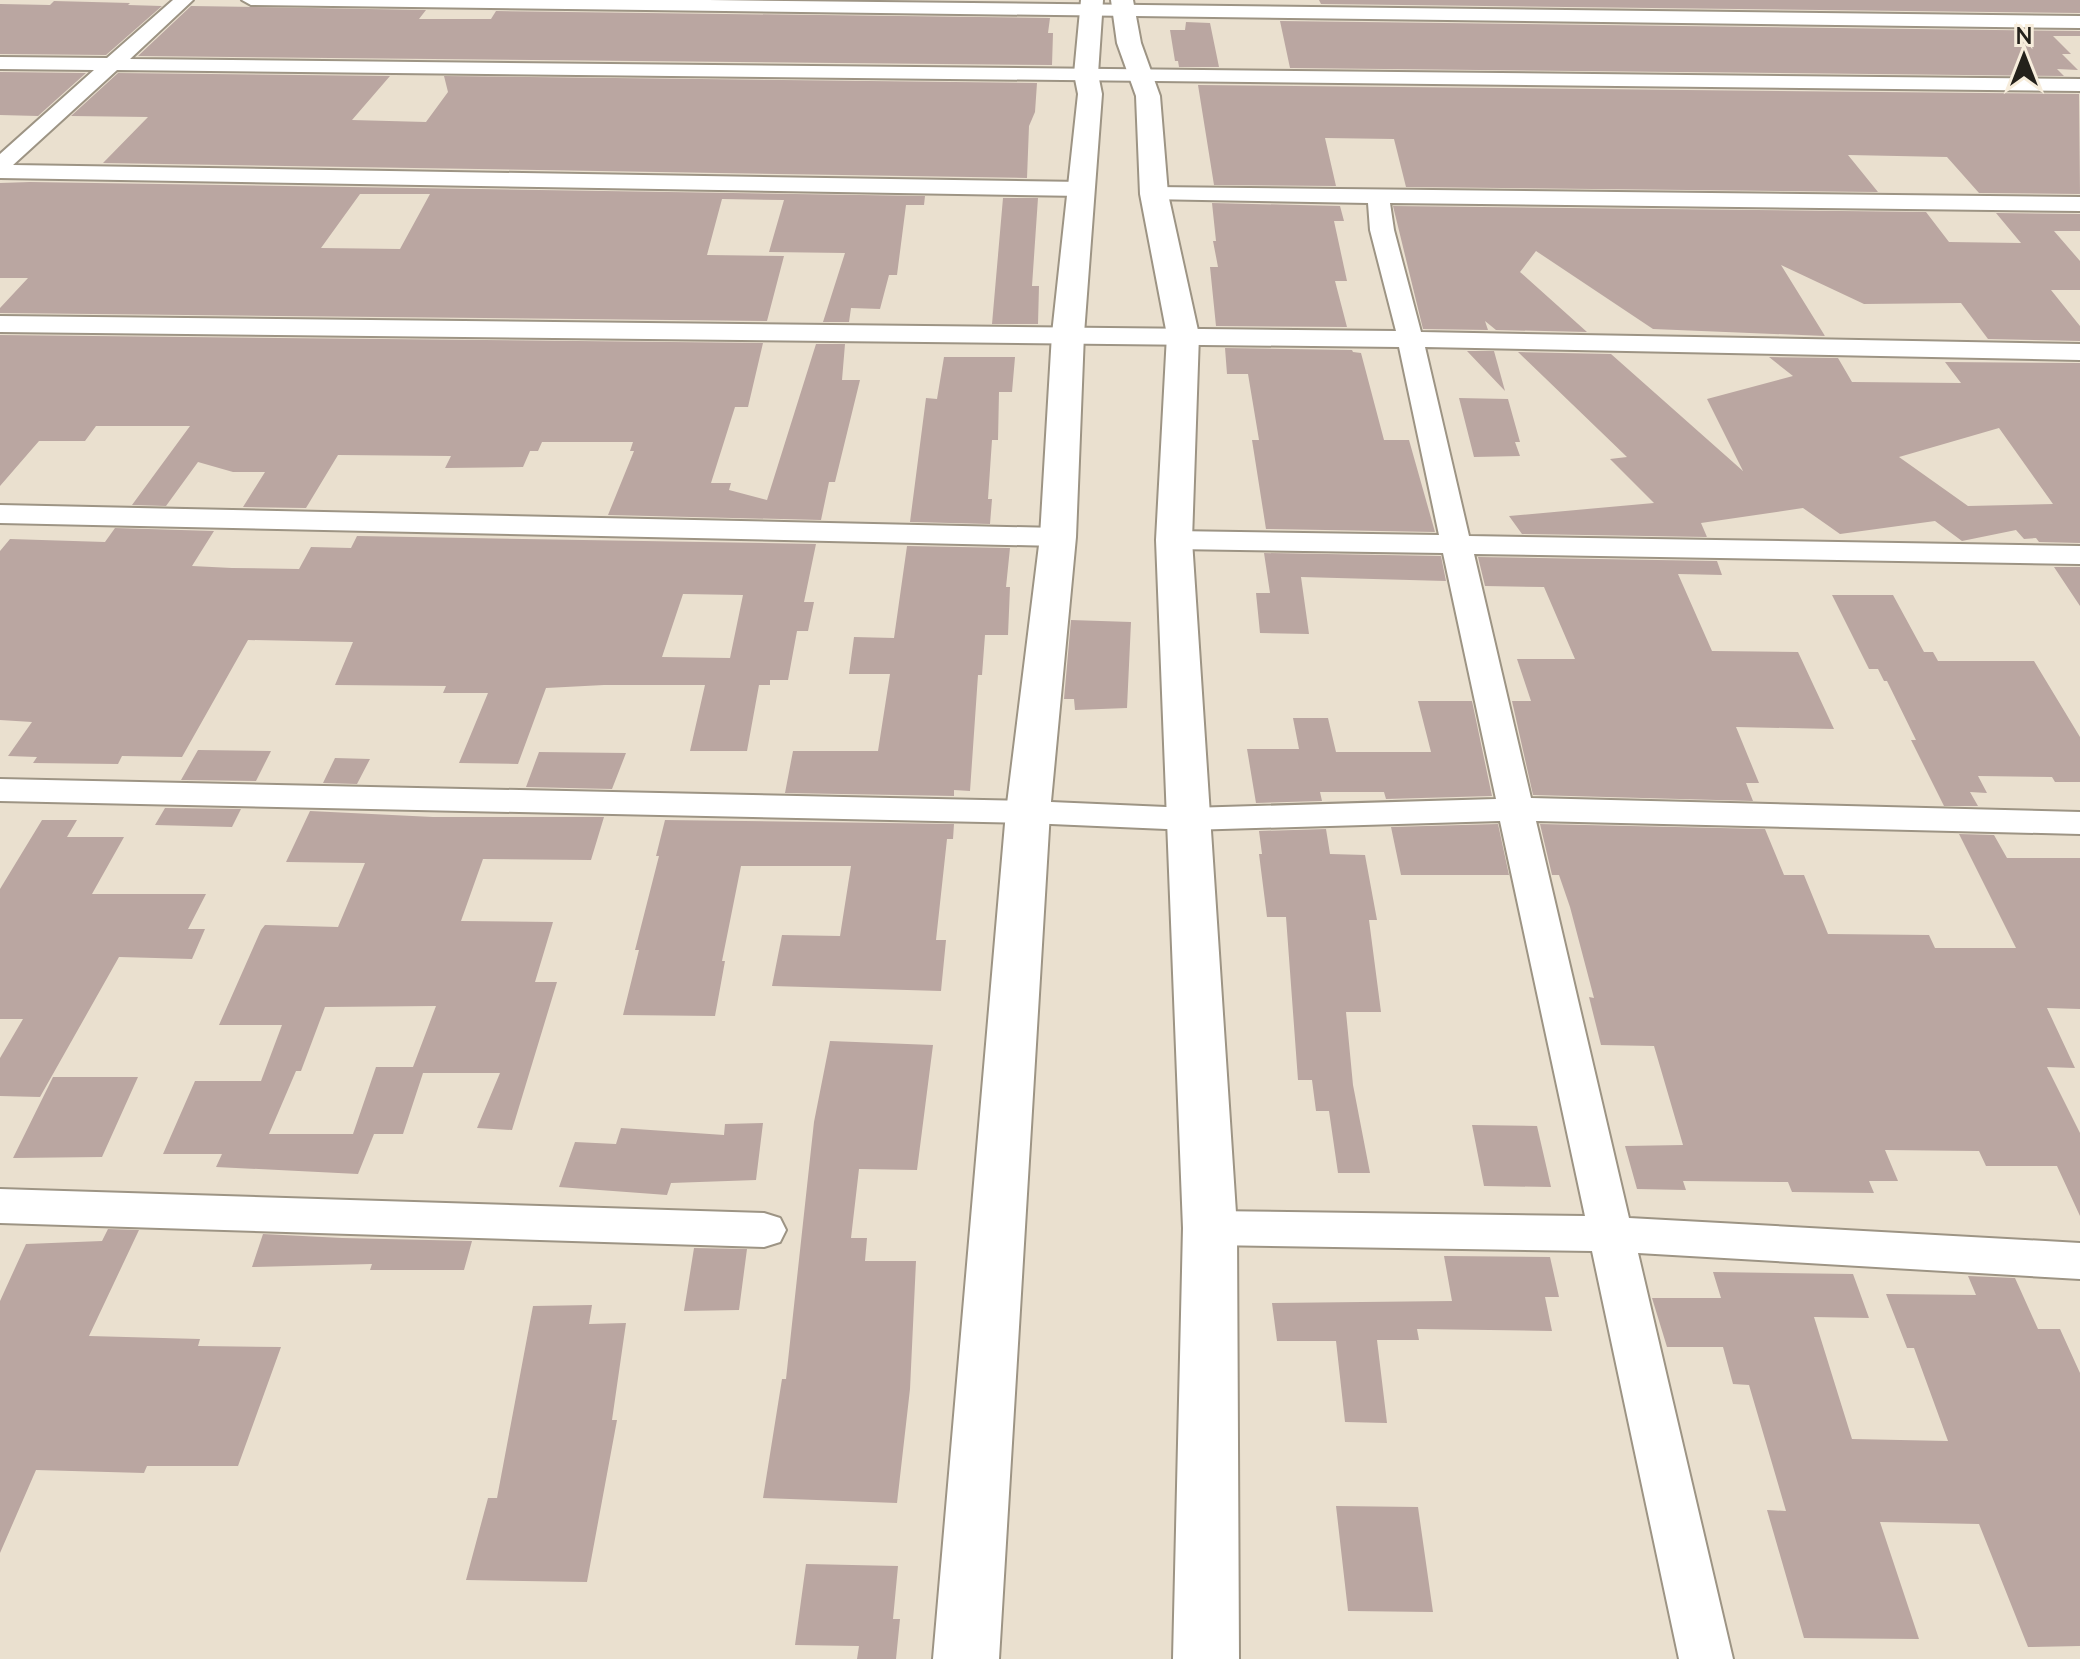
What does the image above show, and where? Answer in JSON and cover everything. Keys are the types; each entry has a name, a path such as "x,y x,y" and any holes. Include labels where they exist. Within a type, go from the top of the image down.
{"street":[{"path":"0,165 184,0"},
{"path":"251,0 1091,4 2080,22"},
{"path":"966,1659 1028,812 1058,537 1068,334 1090,94 1086,74 1091,4"},
{"path":"1123,5 1129,43 1148,96 1154,194 1183,335 1174,540 1210,1228 1206,1659"},
{"path":"0,63 2080,85"},
{"path":"0,171 688,180 1083,189"},
{"path":"1154,194 2080,204"},
{"path":"1378,195 1382,230 1411,342 1706,1659"},
{"path":"0,324 1183,335 1411,342 2080,352"},
{"path":"0,514 1058,537"},
{"path":"1174,540 2080,555"},
{"path":"0,790 1028,812 1189,819 1515,809 2080,823"},
{"path":"0,1206 764,1230"},
{"path":"1210,1228 1610,1234 2080,1261"}],"building":[{"path":"1319,0 2080,0 2080,13 1321,4"},
{"path":"54,1 162,6 106,55 0,54 0,4 50,5"},
{"path":"191,6 426,10 419,19 491,19 496,11 1050,18 1048,33 1053,33 1052,65 138,56"},
{"path":"1280,21 2080,31 2080,36 2053,36 2071,54 2062,54 2078,70 2057,69 2064,76 1290,68"},
{"path":"1186,22 1210,23 1219,67 1179,67 1178,61 1175,61 1170,30 1185,30"},
{"path":"0,72 86,73 38,116 0,115"},
{"path":"118,73 390,76 352,120 426,122 448,92 444,76 1037,83 1035,112 1029,126 1027,178 103,163 148,117 71,116"},
{"path":"1198,85 2079,94 2080,194 1979,193 1947,157 1848,155 1878,192 1406,187 1394,139 1325,138 1336,186 1214,185"},
{"path":"0,183 925,196 924,205 906,205 897,275 889,275 880,309 851,308 849,322 823,322 845,253 769,252 784,200 722,199 707,255 784,256 767,321 0,313 0,308 28,278 0,278","holes":["360,194 430,194 400,249 321,248"]},
{"path":"1003,198 1038,198 1032,286 1039,286 1038,324 992,324"},
{"path":"1212,203 1340,206 1344,221 1334,221 1347,281 1335,281 1347,327 1216,326 1210,267 1218,267 1213,241 1216,241"},
{"path":"1393,206 1926,212 1949,242 2021,243 1996,213 2080,214 2080,231 2054,231 2080,261 2080,290 2051,290 2080,326 2080,341 1988,339 1961,303 1864,304 1781,265 1825,336 1653,329 1536,251 1520,272 1587,332 1496,330 1485,321 1488,330 1423,329"},
{"path":"0,335 763,343 748,407 735,407 711,483 731,483 729,490 767,500 816,344 845,344 842,380 860,380 835,482 829,482 821,520 608,515 634,451 630,451 633,442 542,442 538,451 530,451 523,467 445,468 451,456 338,455 306,508 243,507 265,472 233,472 198,462 166,506 132,505 190,426 96,426 85,441 39,441 0,486"},
{"path":"1225,348 1352,350 1361,353 1384,440 1409,440 1435,532 1266,529 1252,440 1259,440 1248,374 1227,374"},
{"path":"1467,351 1494,351 1505,391"},
{"path":"1518,352 1611,354 1743,471 1707,399 1793,376 1769,357 1838,358 1852,382 1961,383 1945,362 2080,363 2080,543 2024,539 2016,530 1962,541 1935,521 1840,534 1803,508 1701,523 1707,537 1522,534 1509,516 1654,503 1610,459 1627,457","holes":["1999,428 2053,504 1968,506 1899,457"]},
{"path":"944,357 1015,357 1012,392 999,392 998,440 992,440 988,499 992,499 990,524 910,522 926,398 937,399"},
{"path":"1459,398 1508,399 1520,442 1515,442 1520,456 1474,457"},
{"path":"115,528 214,531 192,566 299,569 311,547 351,548 357,536 816,544 804,602 814,602 808,631 797,631 788,680 770,680 770,685 759,685 747,751 690,751 705,685 604,685 546,688 518,764 459,763 488,693 443,693 446,686 335,685 353,642 248,640 182,757 122,756 118,764 33,763 37,757 8,756 32,722 0,720 0,551 10,539 105,542","holes":["683,594 743,595 730,658 662,657"]},
{"path":"907,546 1010,548 1006,587 1010,587 1008,635 985,635 982,675 978,675 970,791 954,790 954,796 785,793 793,751 878,751 890,674 849,674 854,637 894,638"},
{"path":"1264,553 1441,556 1446,581 1301,577 1309,634 1260,633 1256,593 1270,593"},
{"path":"1478,557 1717,561 1722,575 1678,574 1712,651 1798,652 1834,729 1736,727 1759,783 1746,783 1753,801 1533,795 1512,701 1531,701 1517,659 1575,659 1544,587 1485,586"},
{"path":"2054,567 2080,567 2080,606"},
{"path":"1832,595 1893,595 1924,652 1933,652 1938,661 2034,661 2080,737 2080,782 2055,782 2052,777 1978,776 1987,793 1970,792 1978,806 1944,806 1911,740 1916,740 1887,681 1878,669 1869,669"},
{"path":"1071,620 1131,622 1127,708 1075,710 1074,699 1064,699"},
{"path":"1418,701 1472,701 1492,796 1386,799 1384,792 1320,792 1322,801 1256,803 1247,749 1299,749 1293,718 1328,718 1336,752 1431,752"},
{"path":"198,750 271,751 256,781 181,780"},
{"path":"539,752 626,753 612,789 526,787"},
{"path":"335,758 370,759 357,784 323,783"},
{"path":"165,808 241,809 232,827 155,825"},
{"path":"310,811 433,817 604,817 591,860 483,859 461,921 553,922 535,982 557,982 512,1130 477,1128 500,1073 423,1073 403,1134 374,1134 358,1174 216,1167 222,1154 163,1154 195,1081 261,1081 282,1025 219,1025 261,930 265,925 338,927 365,863 286,862","holes":["436,1006 413,1067 376,1067 353,1134 269,1134 296,1071 301,1071 325,1007"]},
{"path":"42,820 77,820 67,837 124,837 92,894 206,894 188,929 205,929 192,959 119,957 40,1097 0,1096 0,1058 23,1019 0,1019 0,889"},
{"path":"665,820 954,824 953,839 947,839 936,940 946,940 941,991 772,986 782,935 840,936 851,866 741,866 722,961 725,961 715,1016 623,1015"},
{"path":"1498,824 1509,875 1401,875 1391,827"},
{"path":"1540,824 1765,829 1784,875 1804,875 1828,934 1929,935 1935,948 2016,948 1959,834 1994,835 2007,858 2080,858 2080,1009 2047,1008 2075,1068 2047,1067 2080,1133 2080,1216 2057,1166 1986,1166 1979,1151 1885,1150 1898,1181 1869,1181 1874,1193 1792,1192 1788,1182 1683,1181 1686,1190 1637,1189 1625,1146 1683,1145 1654,1046 1601,1045 1589,997 1594,998 1570,907 1559,875 1552,875"},
{"path":"1326,829 1330,854 1365,855 1377,920 1369,920 1381,1012 1346,1012 1353,1085 1370,1173 1338,1173 1329,1111 1316,1111 1312,1080 1298,1080 1286,917 1267,917 1259,831"},
{"path":"830,1041 933,1045 917,1170 859,1169 851,1238 867,1238 865,1261 916,1261 910,1389 897,1503 763,1498 782,1379 786,1379 814,1122"},
{"path":"53,1077 138,1077 102,1157 13,1158"},
{"path":"763,1123 756,1180 671,1183 667,1195 559,1187 575,1142 616,1144 621,1128 724,1135 725,1124"},
{"path":"1472,1125 1537,1126 1551,1187 1484,1186"},
{"path":"108,1229 139,1230 89,1336 200,1339 198,1346 281,1347 238,1466 147,1466 144,1473 36,1470 0,1553 0,1301 26,1244 102,1241"},
{"path":"263,1234 472,1241 464,1270 370,1270 372,1264 252,1267"},
{"path":"694,1248 747,1249 739,1310 684,1311"},
{"path":"1444,1256 1550,1257 1559,1297 1545,1297 1552,1331 1417,1329 1419,1340 1377,1340 1387,1423 1345,1422 1336,1341 1277,1341 1272,1303 1452,1301"},
{"path":"1713,1272 1853,1274 1869,1318 1814,1317 1852,1439 1948,1441 1914,1348 1907,1348 1886,1294 1976,1295 1968,1276 2015,1278 2038,1329 2060,1329 2080,1373 2080,1646 2028,1647 1979,1524 1880,1522 1919,1639 1804,1638 1767,1510 1786,1511 1749,1385 1733,1384 1723,1347 1667,1347 1652,1298 1721,1298"},
{"path":"592,1305 589,1324 626,1323 612,1420 617,1420 587,1582 466,1580 488,1498 497,1498 533,1306"},
{"path":"1336,1506 1418,1507 1433,1612 1348,1611"},
{"path":"806,1564 898,1566 893,1619 900,1619 896,1659 857,1659 859,1646 795,1645"}]}
